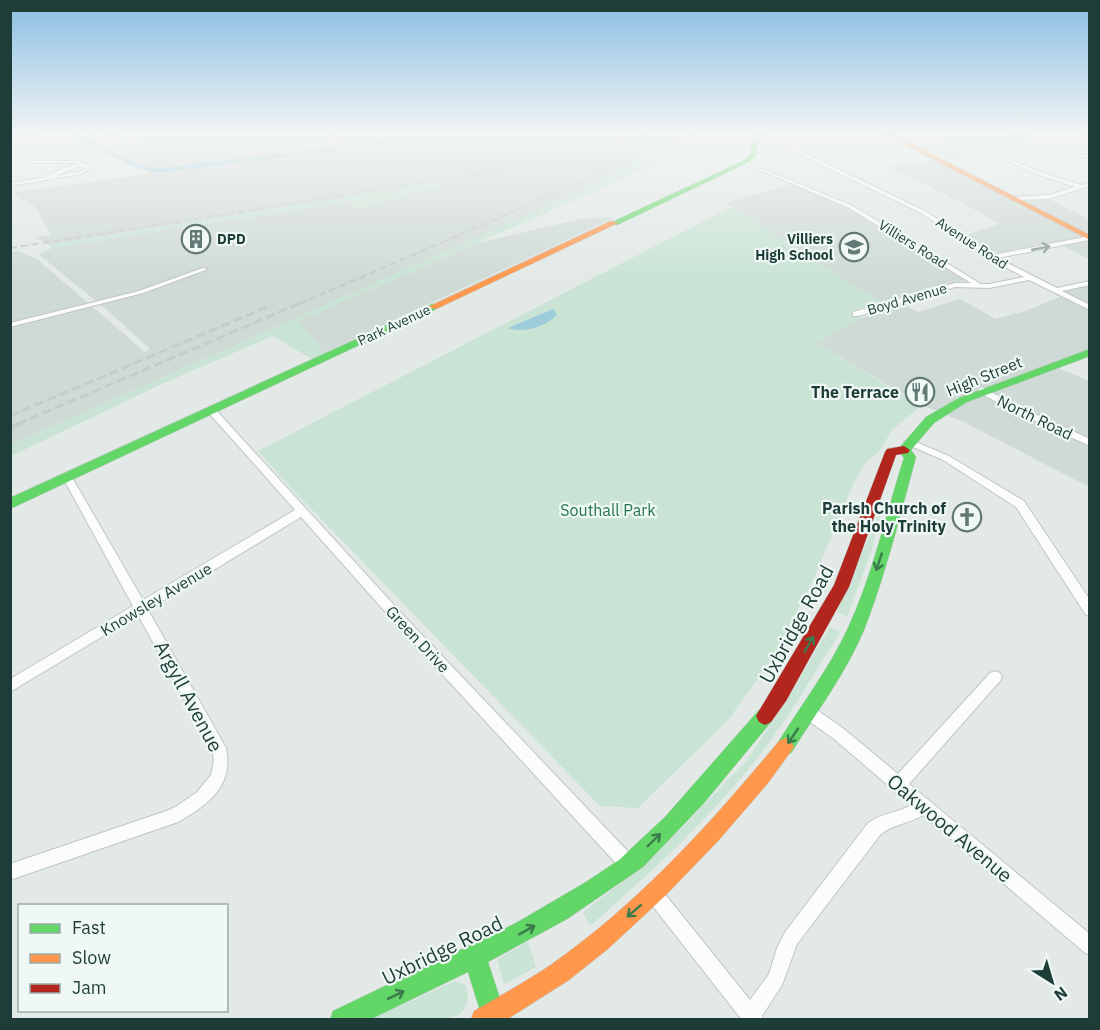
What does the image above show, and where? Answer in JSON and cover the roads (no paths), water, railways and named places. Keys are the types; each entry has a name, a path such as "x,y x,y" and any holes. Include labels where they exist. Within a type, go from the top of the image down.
{"main road":[{"name":"Park Avenue","path":"10,504 700,183"},
{"path":"986,183 1089,238"},
{"name":"High Street","path":"906,446 937,414 982,390 1089,352"},
{"name":"Uxbridge Road","path":"342,1020 475,957 587,895 629,864 709,784 840,623 870,592 910,457 906,446 891,452 886,463 841,587 840,623 808,712 758,783 718,828 654,893 570,966 488,1017"},
{"path":"475,957 488,1017"}],"street":[{"name":"Villiers Road","path":"795,183 851,207 980,286"},
{"name":"Avenue Road","path":"863,183 923,212 993,258 1089,308"},
{"path":"1069,183 1081,187"},
{"path":"1014,199 1048,197 1089,184"},
{"path":"993,258 1089,238"},
{"path":"10,325 134,294 205,269"},
{"name":"Boyd Avenue","path":"856,314 955,285 980,286 1029,278"},
{"path":"1054,291 1089,283"},
{"name":"North Road","path":"982,390 1008,405 1089,443"},
{"name":"Green Drive","path":"211,410 301,512 629,864"},
{"path":"906,446 946,458 1020,504 1089,611"},
{"name":"Argyll Avenue","path":"10,872 173,817 200,800 218,778 222,763 219,748 67,476"},
{"name":"Knowsley Avenue","path":"10,686 301,512"},
{"path":"898,785 995,677"},
{"name":"Oakwood Avenue","path":"808,712 839,734 1089,946"},
{"path":"654,893 753,1017 777,976 785,947 874,829 885,822 913,814 922,805"}],"water":[{"path":"553,309 557,315 541,326 520,330 508,328"}],"railway":[{"path":"255,209 421,183"},
{"path":"519,209 580,183"},
{"path":"10,248 265,208"},
{"path":"299,304 522,208"},
{"path":"18,424 303,302"},
{"path":"10,416 267,307"},
{"path":"10,428 22,423"}],"place":[{"name":"DPD","path":"196,239"},
{"name":"Villiers High School","path":"854,247"},
{"name":"The Terrace","path":"920,392"},
{"name":"Parish Church of the Holy Trinity","path":"967,517"}],"park label":[{"name":"Southall Park","path":"608,510"}]}
